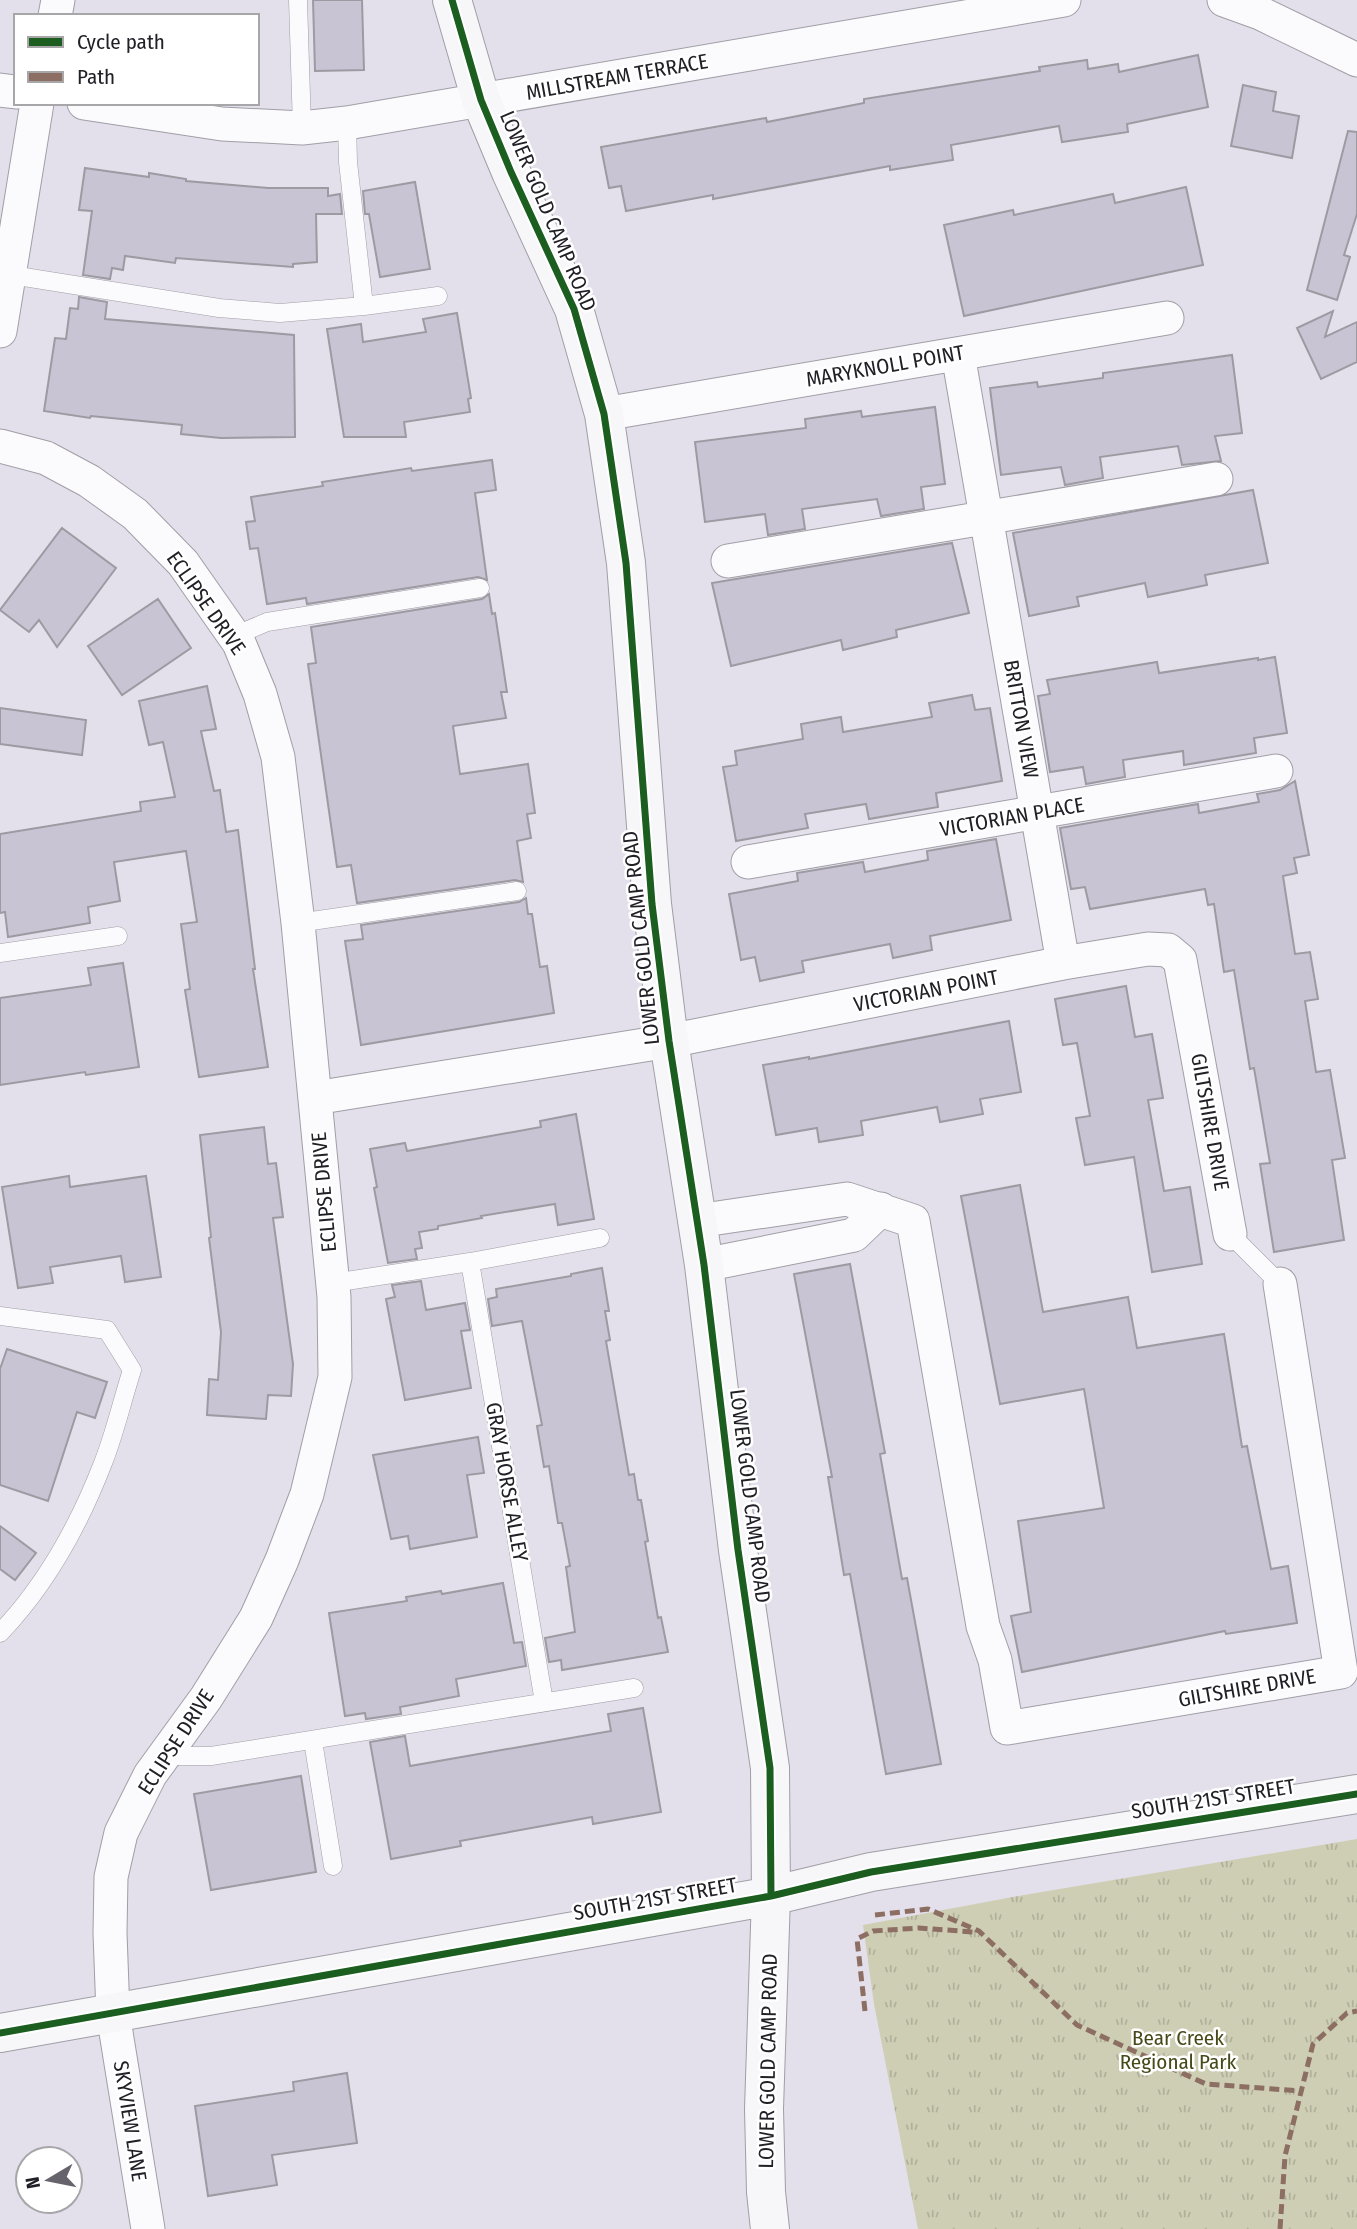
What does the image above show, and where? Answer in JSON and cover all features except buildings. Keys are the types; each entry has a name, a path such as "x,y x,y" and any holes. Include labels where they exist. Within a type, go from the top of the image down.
{"street":[{"name":"LOWER GOLD CAMP ROAD","path":"452,0 481,100 573,309 604,414 626,563 652,904 669,1041 704,1265 738,1550 770,1768 771,1896 764,2109 766,2192 770,2229"},
{"name":"MILLSTREAM TERRACE","path":"97,105 222,124 302,128 347,123 1064,0"},
{"path":"1224,0 1260,13 1357,60"},
{"path":"0,331 5,274 37,105"},
{"name":"MARYKNOLL POINT","path":"604,414 1167,318"},
{"name":"BRITTON VIEW","path":"958,354 1063,963"},
{"name":"ECLIPSE DRIVE","path":"0,446 46,458 89,481 135,514 183,563 234,636 260,694 278,757 298,923 333,1283 335,1377 307,1494 282,1560 256,1618 205,1698 150,1775 121,1833 111,1877 113,2014"},
{"path":"729,561 1216,478"},
{"name":"VICTORIAN PLACE","path":"748,862 1276,771"},
{"name":"VICTORIAN POINT","path":"315,1098 669,1041 1063,963 1148,949 1168,950 1180,960"},
{"name":"GILTSHIRE DRIVE","path":"1180,960 1230,1234"},
{"name":"GILTSHIRE DRIVE","path":"697,1221 847,1199 913,1221 983,1626 995,1660 1007,1728 1341,1672 1280,1284"},
{"path":"704,1265 854,1235 881,1209"},
{"name":"SOUTH 21ST STREET","path":"0,2033 771,1896 872,1872 1357,1794"},
{"name":"SKYVIEW LANE","path":"113,2014 148,2229"}],"lane":[{"path":"298,0 302,128"},
{"path":"347,123 348,162 363,306"},
{"path":"5,274 219,308 280,313 438,296"},
{"path":"234,636 267,622 480,588"},
{"path":"298,923 517,891"},
{"path":"0,953 118,936"},
{"name":"GILTSHIRE DRIVE","path":"1230,1234 1280,1284"},
{"path":"333,1283 600,1238"},
{"name":"GRAY HORSE ALLEY","path":"470,1262 544,1702"},
{"path":"0,1316 107,1330 132,1370 103,1463 63,1550 13,1620 0,1633"},
{"path":"163,1756 211,1756 634,1688"},
{"path":"313,1741 334,1866"}],"green space":[{"name":"Bear Creek Regional Park","path":"1357,1839 1357,2229 918,2229 874,2004 863,1925"}],"marked path":[{"path":"875,1915 928,1909 979,1931 1077,2025 1206,2084 1301,2091"},
{"path":"865,2011 857,1939 873,1931 919,1928 973,1932"},
{"path":"1280,2229 1285,2156 1313,2044 1347,2013 1357,2011"}],"cycle path":[{"path":"452,0 481,100 574,309 604,414 626,563 652,904 669,1041 704,1265 738,1550 770,1768 771,1896"},
{"path":"0,2033 771,1896 871,1872 1357,1794"}]}
